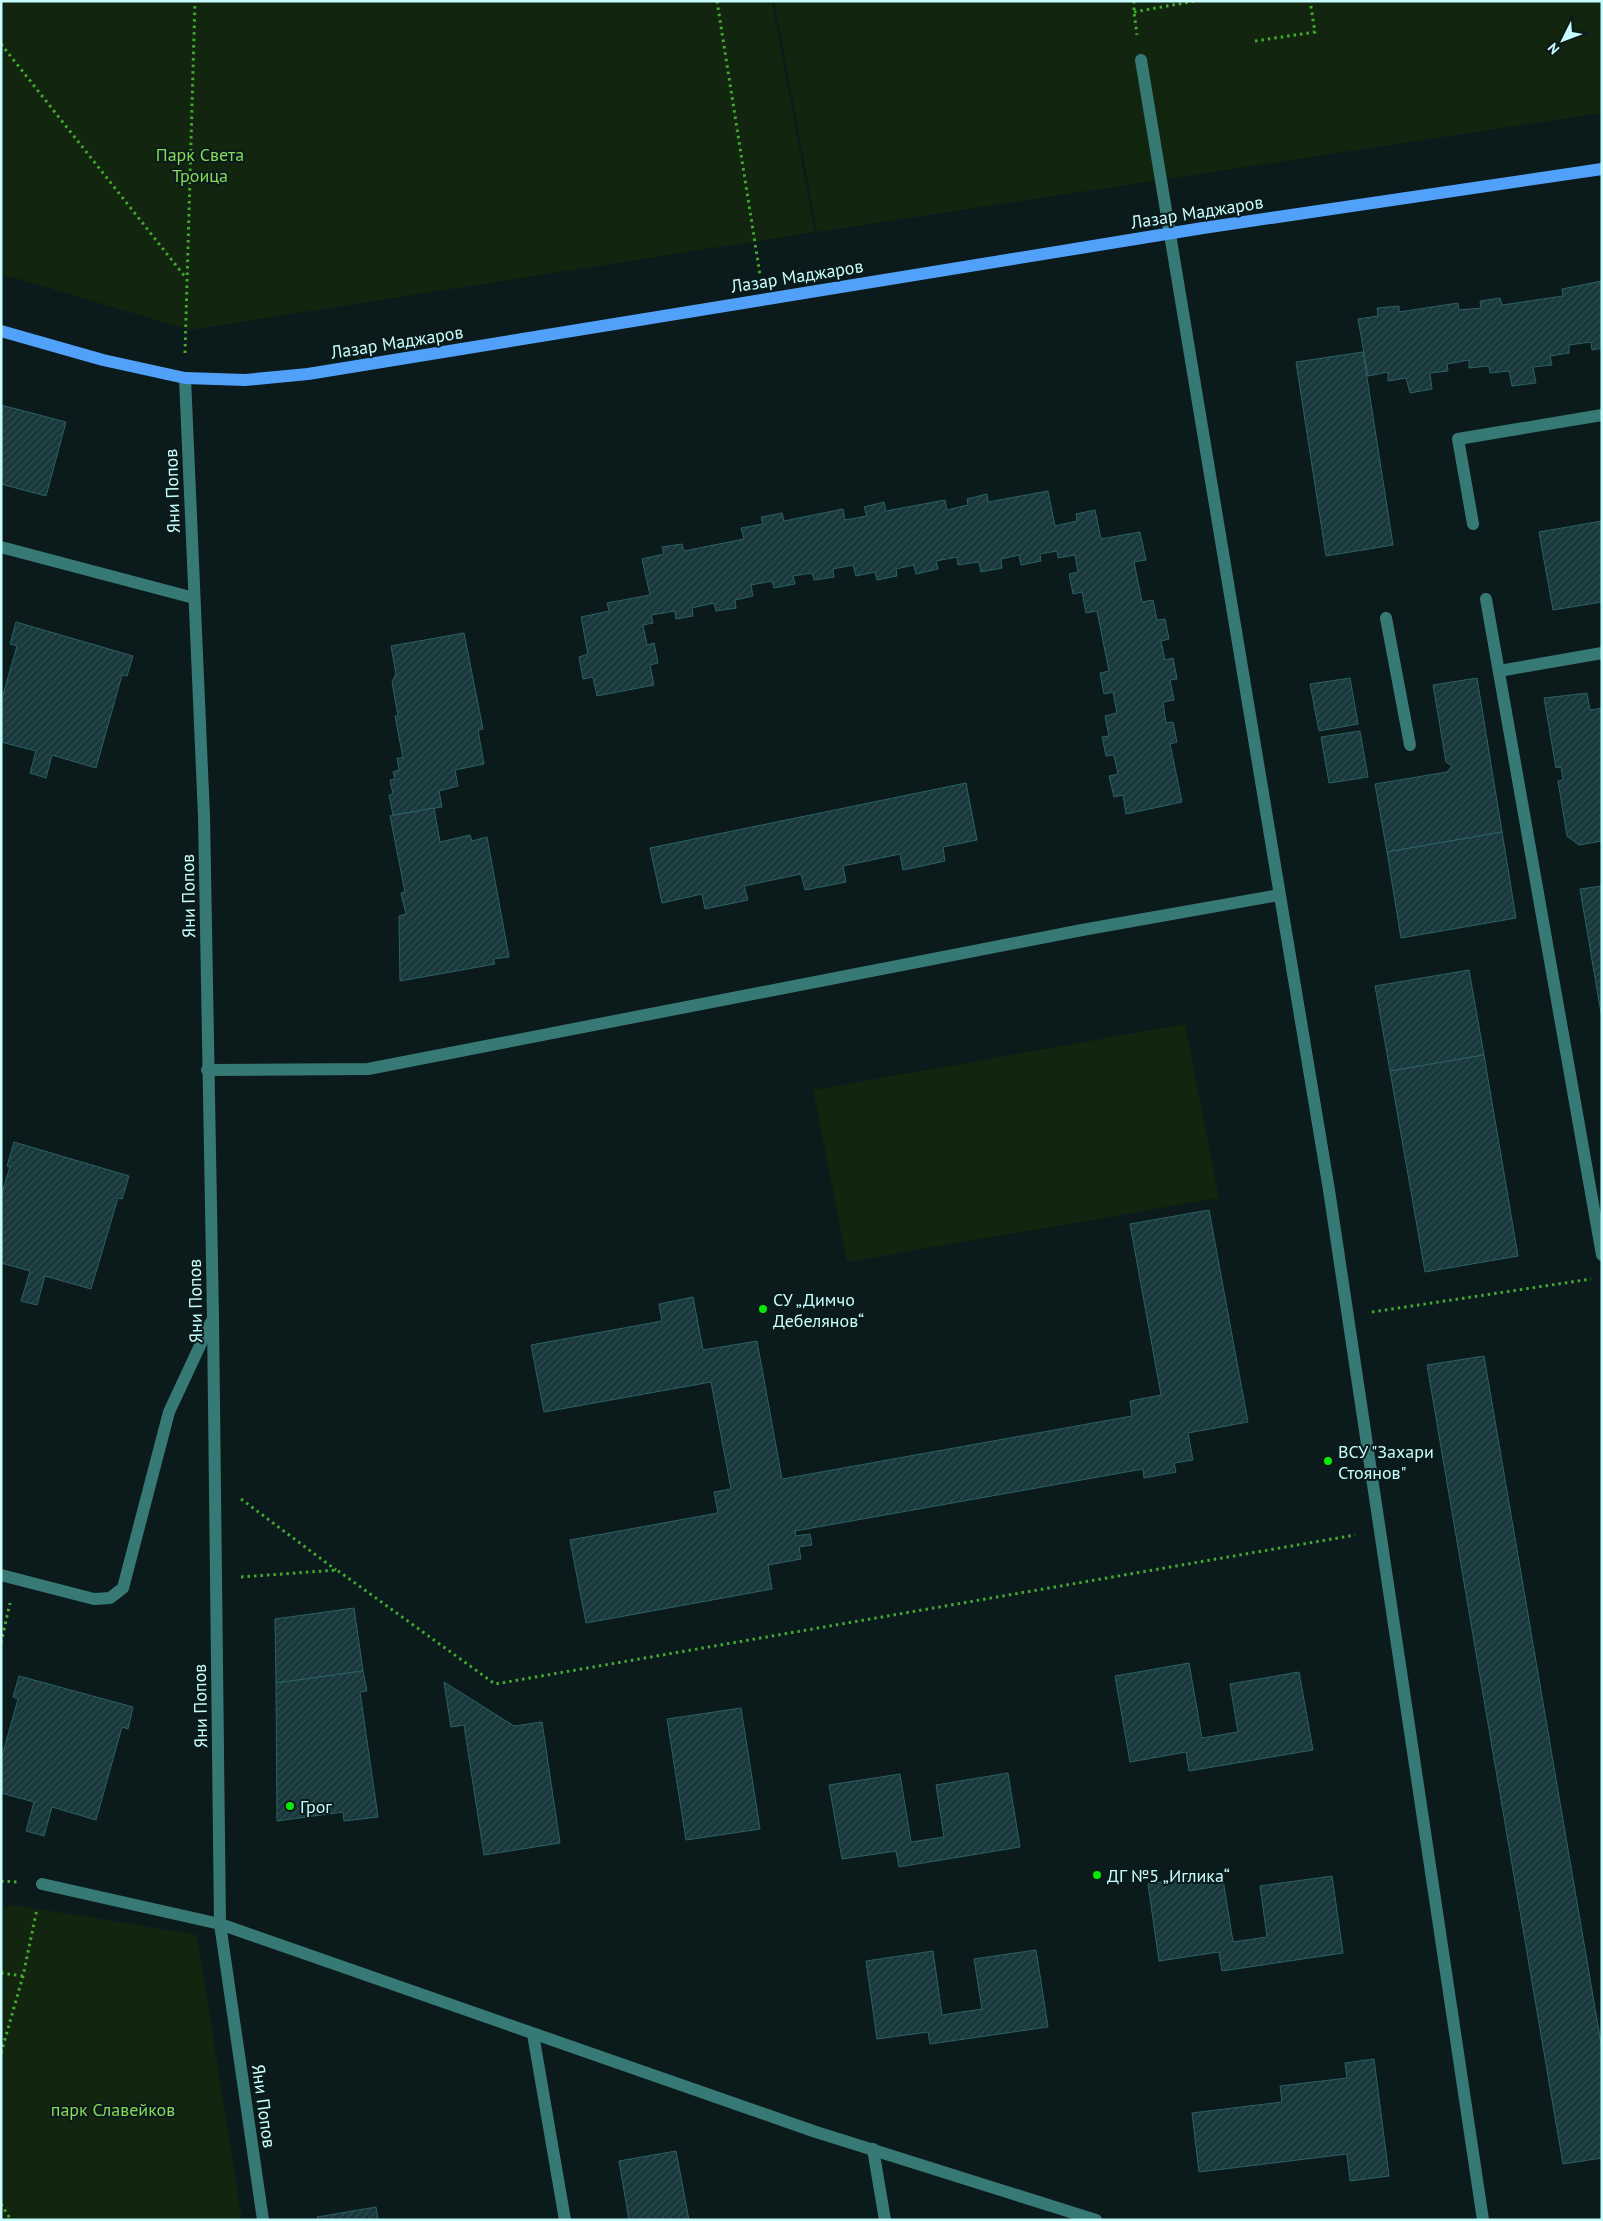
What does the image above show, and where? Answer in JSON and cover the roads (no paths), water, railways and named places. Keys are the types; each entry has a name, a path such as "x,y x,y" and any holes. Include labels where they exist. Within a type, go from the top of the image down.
{"main road":[{"name":"Лазар Маджаров","path":"1,331 103,360 185,378 245,380 308,374 1170,233 1602,169"}],"street":[{"path":"1141,60 1329,1190 1483,2220"},
{"name":"Яни Попов","path":"185,378 204,816 207,1070 213,1318 220,1924 263,2220"},
{"path":"1473,524 1458,439 1602,415"},
{"path":"1,547 194,598"},
{"path":"1486,600 1602,1255"},
{"path":"1386,618 1410,745"},
{"path":"1499,671 1602,653"},
{"path":"207,1070 368,1069 1082,930 1279,895"},
{"path":"1,1575 94,1599 110,1598 124,1588 169,1412 213,1318"},
{"path":"42,1884 220,1924 804,2128 1096,2220"},
{"path":"533,2034 565,2220"},
{"path":"873,2149 885,2220"}],"place":[{"name":"СУ „Димчо Дебелянов“","path":"763,1309"},
{"name":"ВСУ \"Захари Стоянов\"","path":"1328,1461"},
{"name":"Грог","path":"290,1806"},
{"name":"ДГ №5 „Иглика“","path":"1097,1875"}],"park label":[{"name":"Парк Света Троица","path":"200,164"},
{"name":"парк Славейков","path":"113,2109"}]}
